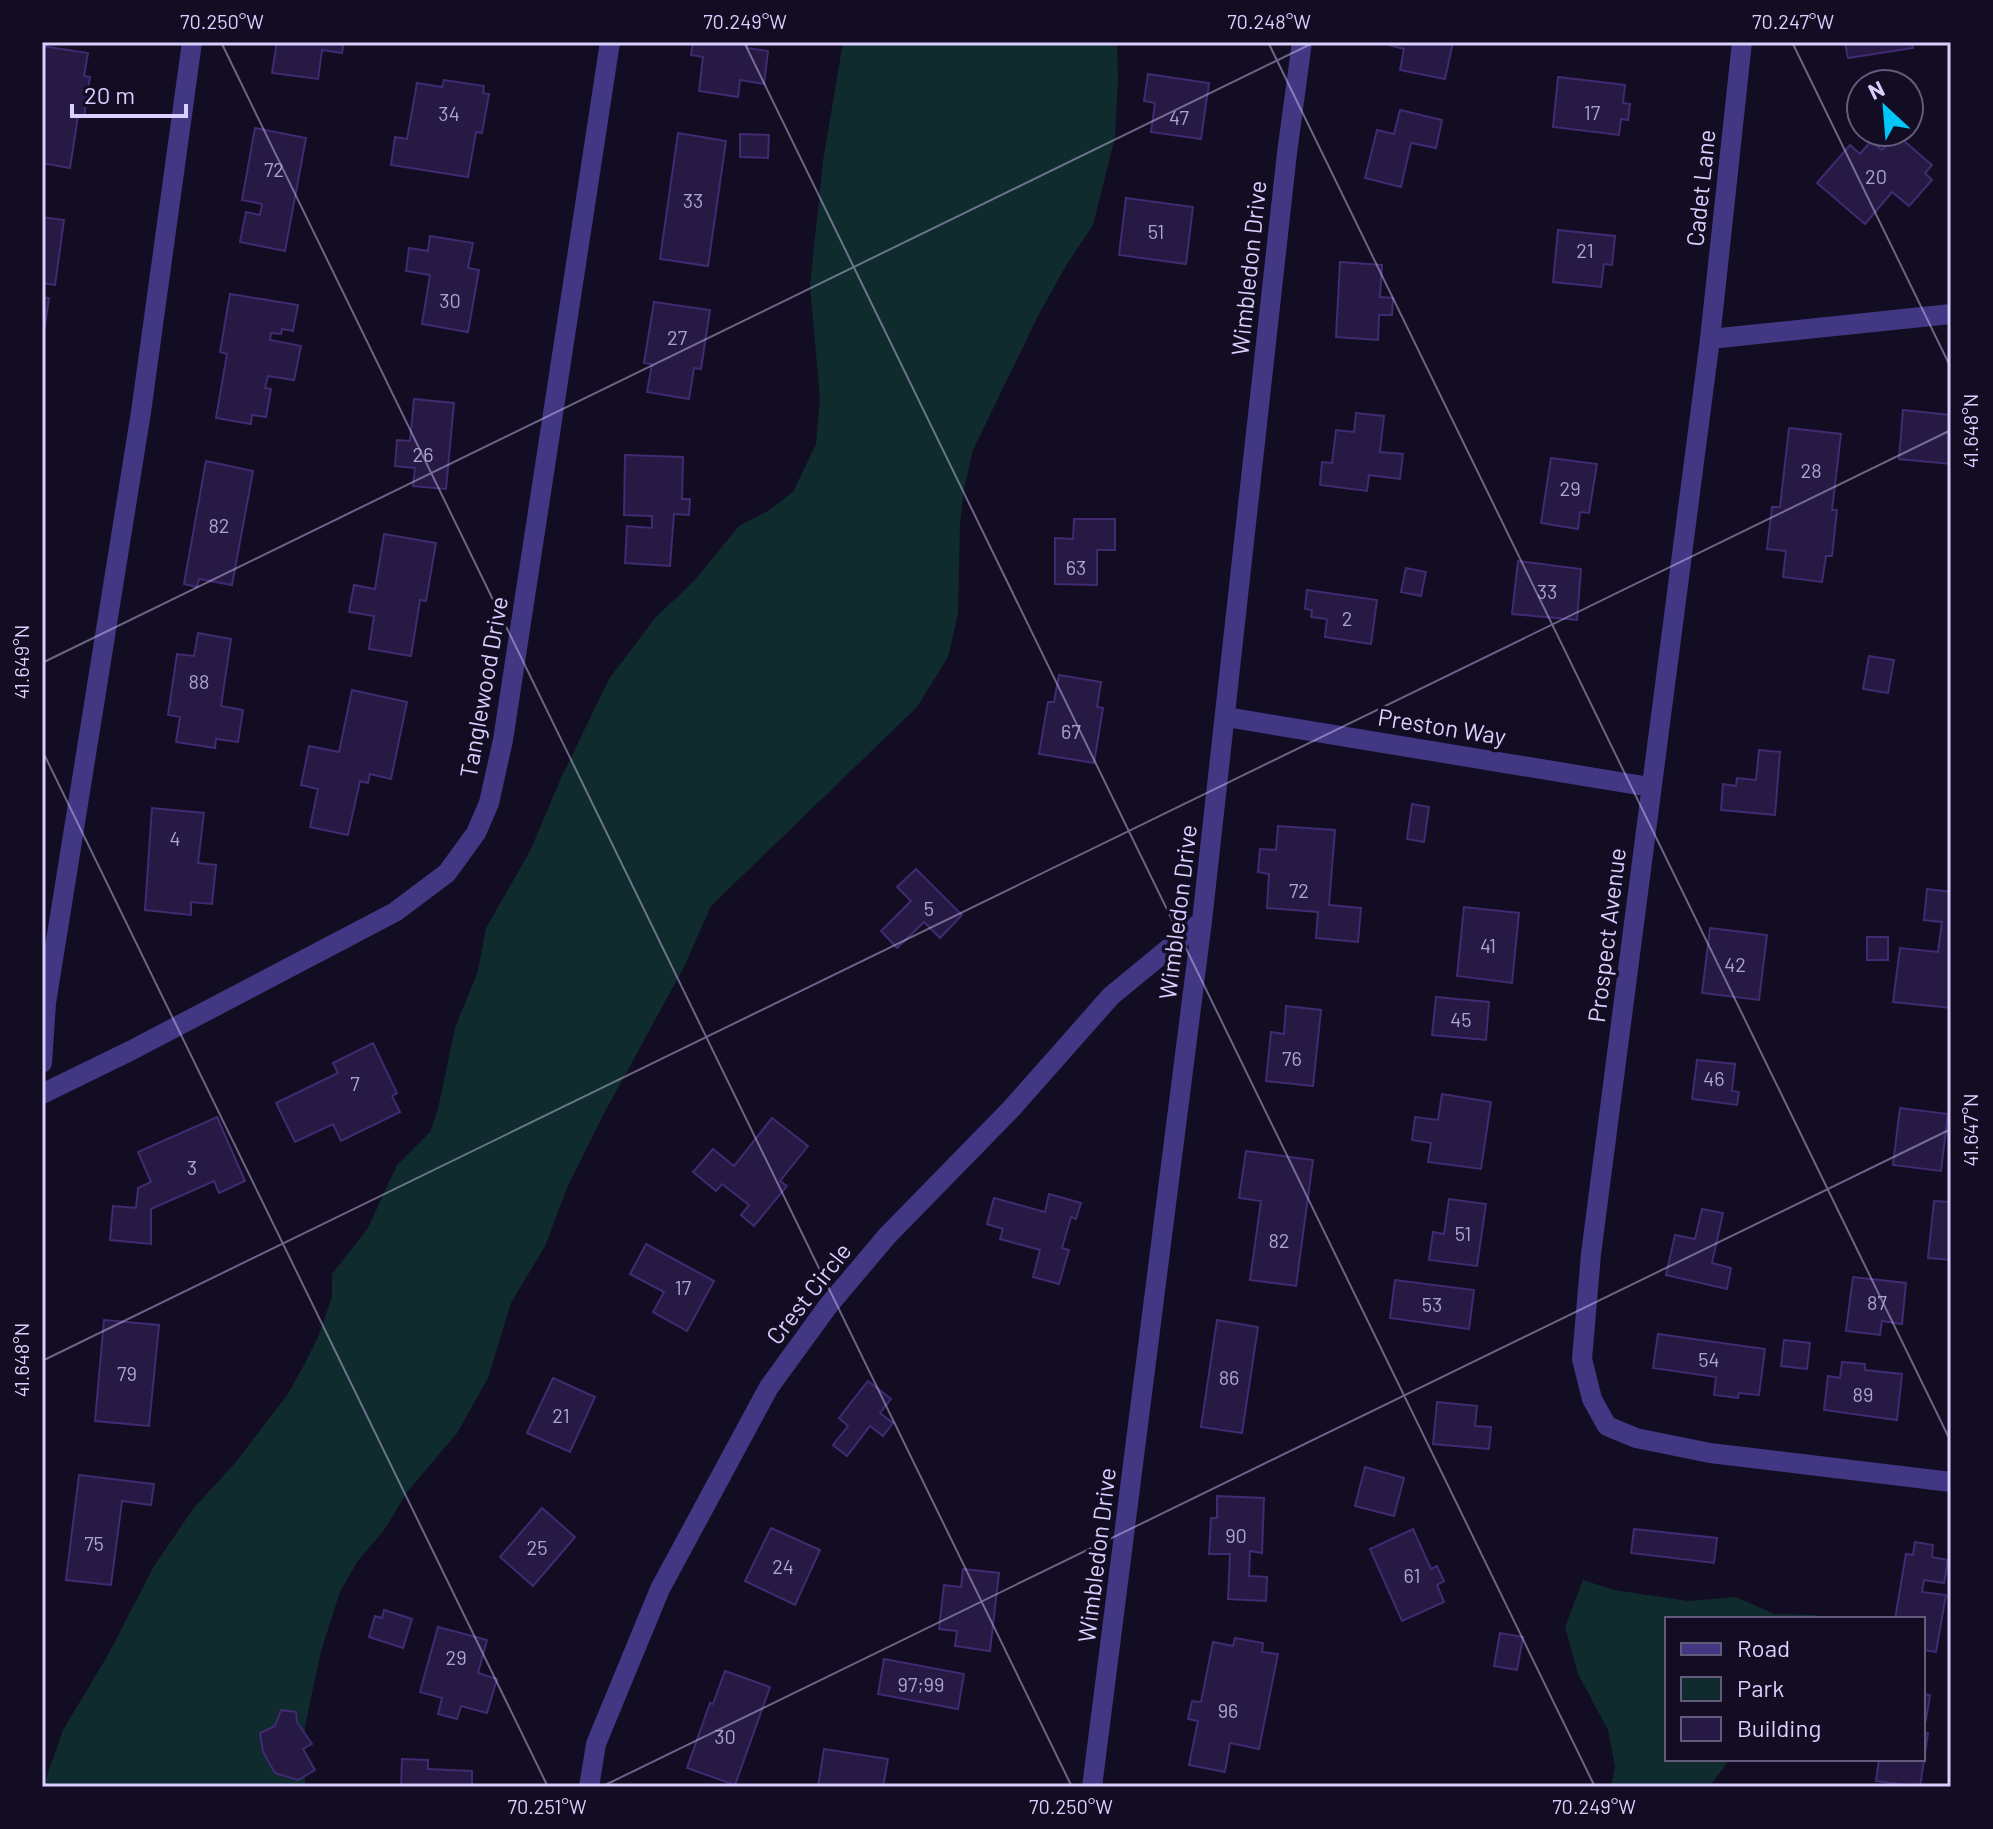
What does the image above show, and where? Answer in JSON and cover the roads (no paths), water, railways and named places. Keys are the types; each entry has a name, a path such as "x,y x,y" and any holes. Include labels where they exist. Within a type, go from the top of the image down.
{"street":[{"path":"42,1063 46,1003 141,412 192,42"},
{"name":"Tanglewood Drive","path":"42,1094 395,912 447,873 476,833 489,803 503,740 610,42"},
{"name":"Wimbledon Drive","path":"1092,1787 1202,921 1302,42"},
{"name":"Cadet Lane","path":"1710,339 1742,42"},
{"path":"1710,339 1951,314"},
{"name":"Prospect Avenue","path":"1710,339 1591,1254 1582,1359 1592,1399 1607,1426 1636,1438 1710,1453 1951,1482"},
{"name":"Preston Way","path":"1226,717 1650,787"},
{"name":"Crest Circle","path":"589,1787 596,1744 660,1589 769,1387 828,1306 887,1236 1011,1109 1111,996 1202,921"}]}
